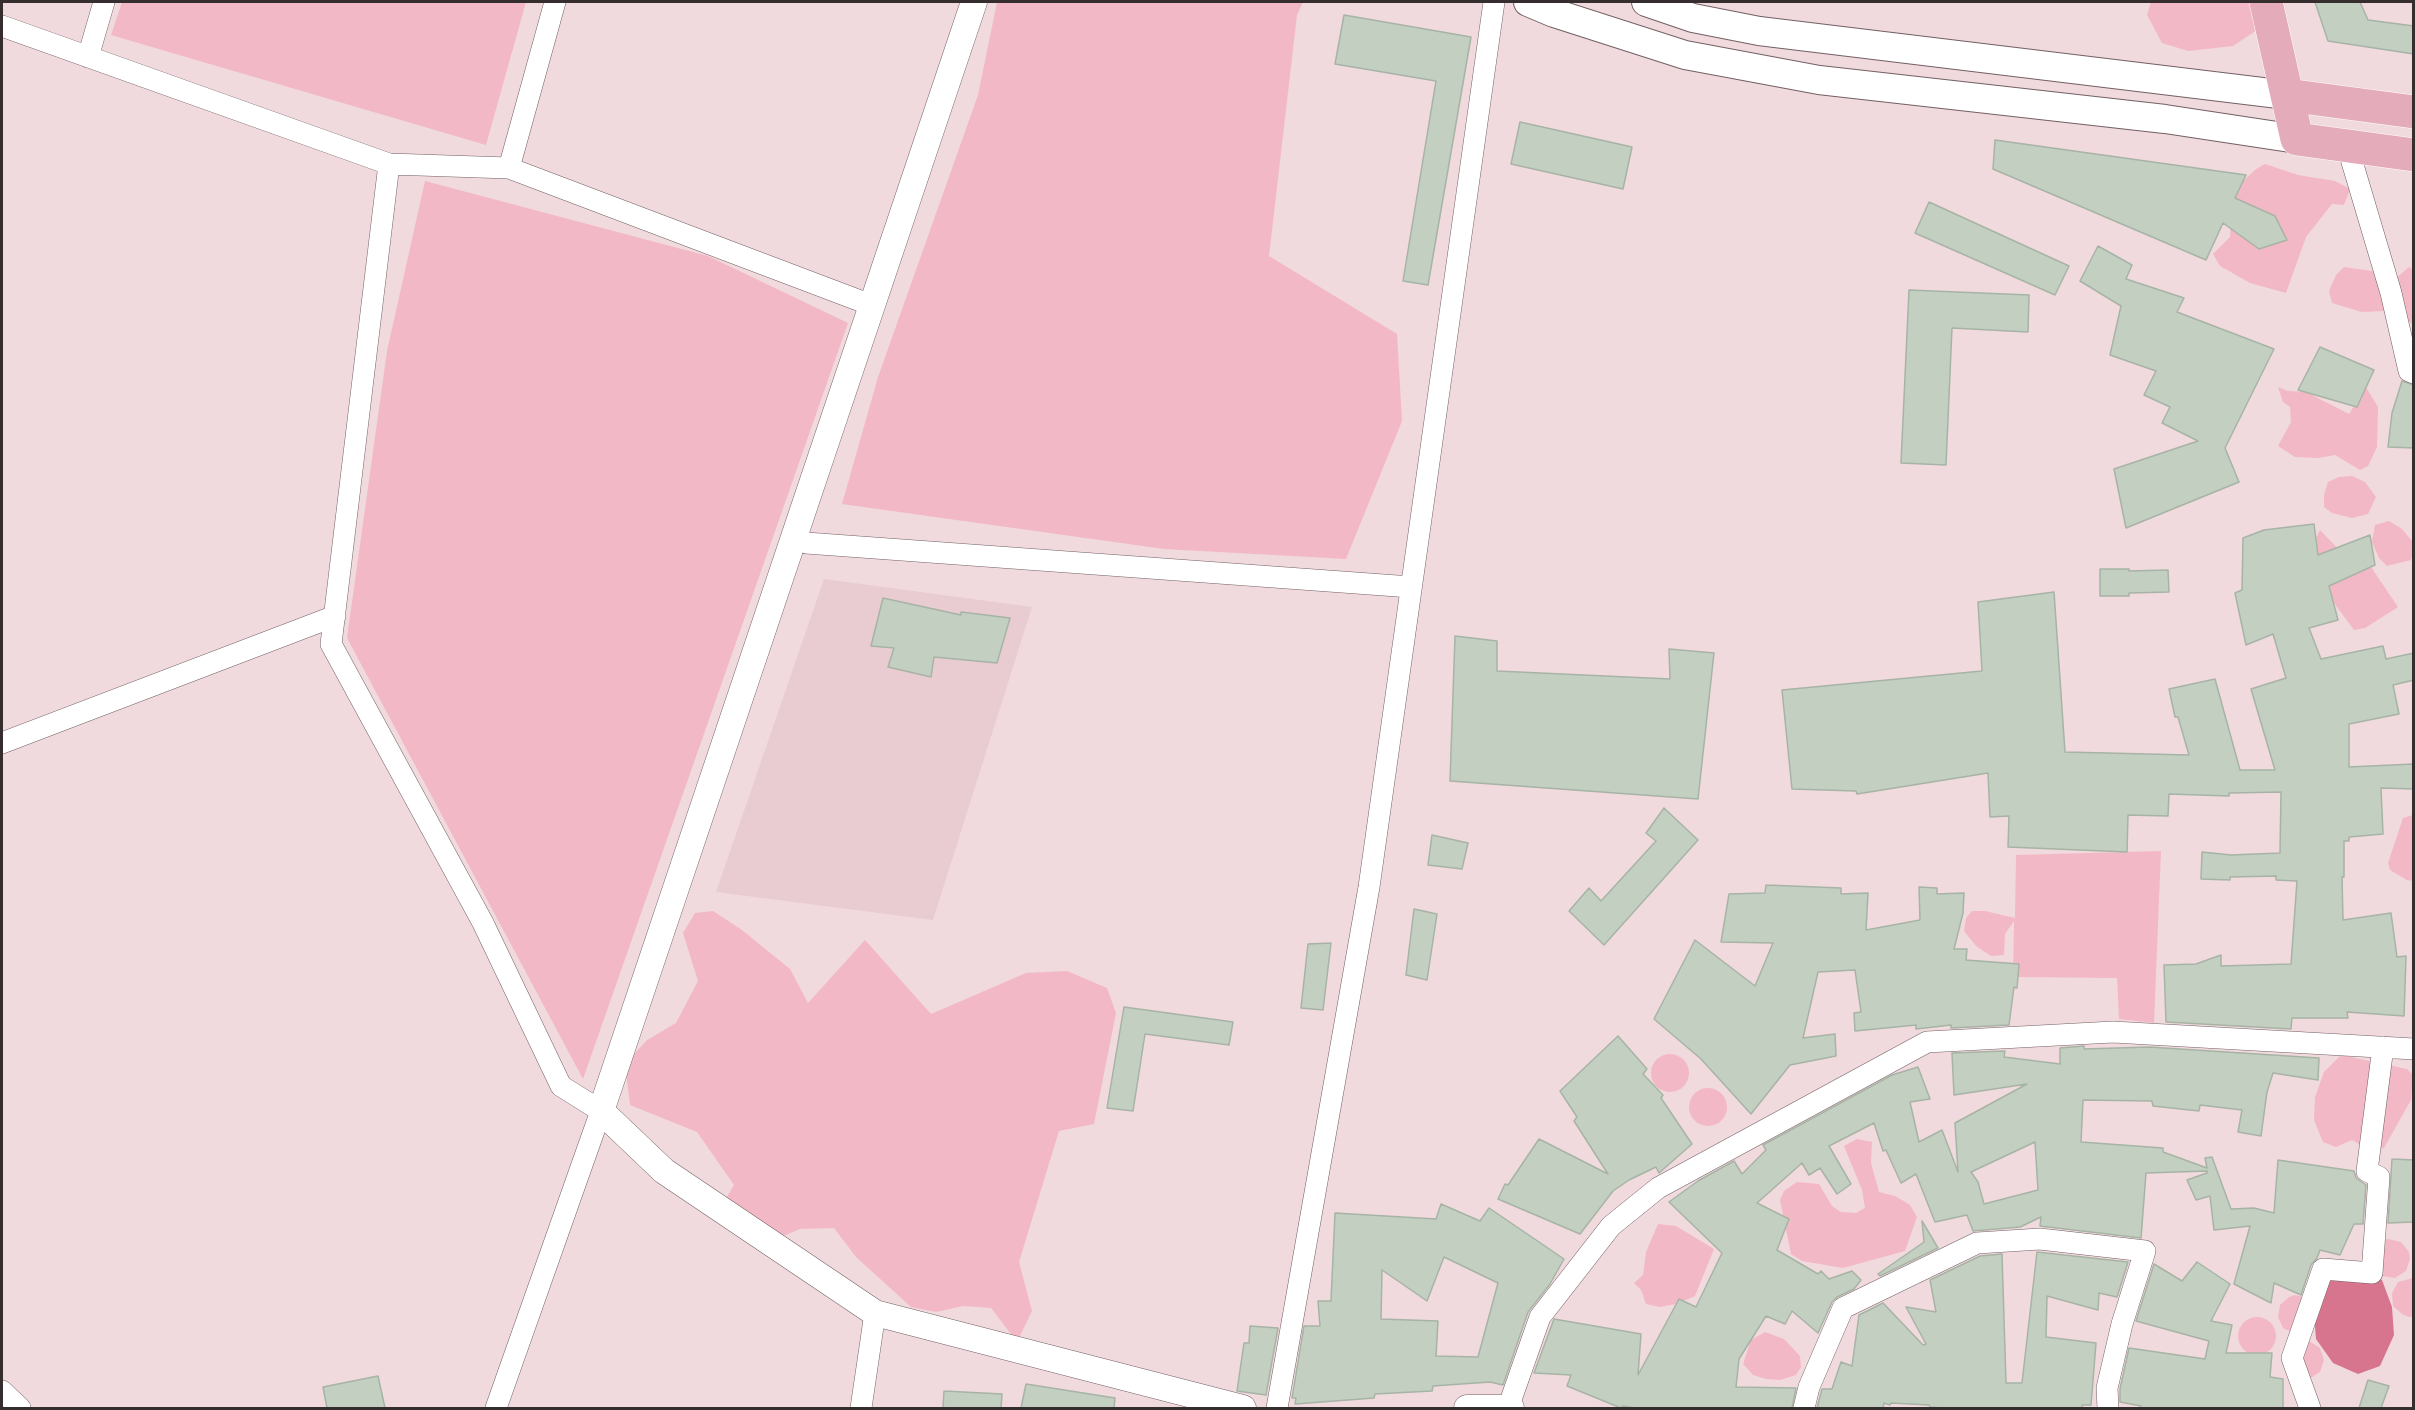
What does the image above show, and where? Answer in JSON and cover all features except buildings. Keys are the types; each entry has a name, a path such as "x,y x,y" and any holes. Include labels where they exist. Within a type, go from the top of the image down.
{"main road":[{"path":"1528,2 1554,13 1685,55 1819,80 2165,119 2414,155"},
{"path":"1646,2 1693,18 1759,32 2414,112"},
{"path":"2266,2 2297,139"},
{"path":"1685,55 1693,18"}],"street":[{"path":"88,57 104,2"},
{"path":"509,168 555,2"},
{"path":"496,1408 601,1111 974,2"},
{"path":"1277,1408 1369,887 1494,2"},
{"path":"2,26 389,164 509,168 871,305"},
{"path":"2347,145 2391,293 2409,371 2414,373"},
{"path":"389,164 332,644 483,923 561,1086 601,1111 664,1171 875,1313 1243,1408"},
{"path":"806,543 1411,587"},
{"path":"2,743 335,616"},
{"path":"1467,1408 1510,1408 1540,1317 1611,1226 1658,1188 1927,1042 2113,1032 2414,1049"},
{"path":"2310,1408 2292,1358 2323,1269 2372,1273 2379,1177 2367,1171 2384,1047"},
{"path":"1804,1408 1809,1387 1844,1308 1977,1243 2040,1239 2145,1251 2122,1324 2107,1388 2108,1408"},
{"path":"861,1408 875,1313"},
{"path":"2,1390 20,1408"}],"shaded area":[{"path":"122,2 526,2 486,145 111,35"},
{"path":"997,2 1303,2 1297,15 1269,256 1397,334 1402,421 1346,559 1164,549 842,504 878,377 978,95"},
{"path":"2151,2 2260,2 2257,30 2233,46 2188,51 2162,43 2147,15"},
{"path":"2265,164 2298,175 2335,181 2350,189 2344,205 2332,204 2306,237 2286,293 2250,283 2220,266 2213,254 2230,237 2232,204 2238,186 2256,169"},
{"path":"425,181 708,256 848,323 583,1079 347,638 387,351"},
{"path":"2344,267 2379,272 2391,293 2384,311 2362,312 2332,303 2329,291 2336,275"},
{"path":"2409,267 2413,270 2413,323 2396,316 2394,280"},
{"path":"2278,387 2288,391 2306,392 2349,414 2366,387 2378,407 2377,447 2368,466 2360,470 2335,455 2319,458 2295,457 2278,446 2291,422 2290,407 2283,402"},
{"path":"2352,476 2365,482 2376,497 2368,514 2352,518 2332,513 2324,507 2324,495 2328,482 2339,477"},
{"path":"2389,521 2402,529 2413,542 2413,552 2411,560 2387,566 2379,558 2372,542 2375,525"},
{"path":"2320,530 2349,560 2371,567 2398,607 2365,628 2354,630 2334,603 2314,556 2316,538"},
{"path":"824,579 1032,607 933,920 716,892"},
{"path":"2413,815 2413,881 2390,870 2388,863 2403,818"},
{"path":"2161,851 2154,1023 2119,1019 2117,978 2013,977 2014,921 2005,934 2004,955 1991,956 1976,946 1964,931 1966,918 1972,911 1985,911 2015,918 2016,855"},
{"path":"713,911 742,930 790,969 808,1003 865,940 931,1014 1026,973 1067,971 1107,988 1116,1013 1094,1124 1059,1131 1019,1262 1032,1311 1017,1342 991,1308 963,1306 936,1312 911,1307 856,1257 834,1228 800,1229 783,1236 758,1225 725,1200 734,1185 697,1132 630,1105 625,1064 647,1040 676,1023 698,981 683,933 695,913"},
{"path":"1670,1054 1684,1059 1689,1073 1684,1087 1670,1092 1656,1087 1651,1073 1656,1059"},
{"path":"2341,1055 2407,1069 2413,1075 2411,1100 2384,1148 2371,1151 2352,1140 2336,1147 2323,1142 2314,1120 2315,1097 2324,1072"},
{"path":"1708,1088 1722,1093 1727,1107 1722,1121 1708,1126 1694,1121 1689,1107 1694,1093"},
{"path":"1857,1139 1872,1142 1871,1163 1879,1192 1895,1196 1910,1205 1917,1217 1905,1251 1843,1268 1802,1261 1791,1254 1780,1200 1784,1191 1797,1182 1819,1184 1832,1206 1841,1212 1856,1213 1865,1208 1862,1190 1844,1146"},
{"path":"1658,1224 1676,1226 1714,1249 1695,1296 1676,1304 1660,1307 1646,1304 1641,1290 1634,1283 1643,1275 1646,1252"},
{"path":"2388,1239 2401,1242 2409,1252 2410,1259 2406,1271 2395,1278 2382,1276 2377,1272 2382,1241"},
{"path":"2338,1270 2382,1280 2392,1307 2394,1335 2380,1366 2358,1374 2333,1363 2316,1339 2314,1314 2322,1283"},
{"path":"2413,1278 2413,1316 2409,1317 2393,1306 2392,1293 2398,1282"},
{"path":"2295,1295 2307,1298 2295,1334 2283,1328 2278,1317 2280,1305"},
{"path":"2257,1317 2271,1322 2276,1336 2271,1350 2257,1355 2243,1350 2238,1336 2243,1322"},
{"path":"1765,1332 1784,1339 1800,1356 1801,1367 1796,1375 1780,1380 1766,1379 1753,1375 1743,1364 1751,1340"},
{"path":"2309,1341 2320,1348 2324,1360 2320,1372 2309,1379 2286,1356"}]}
